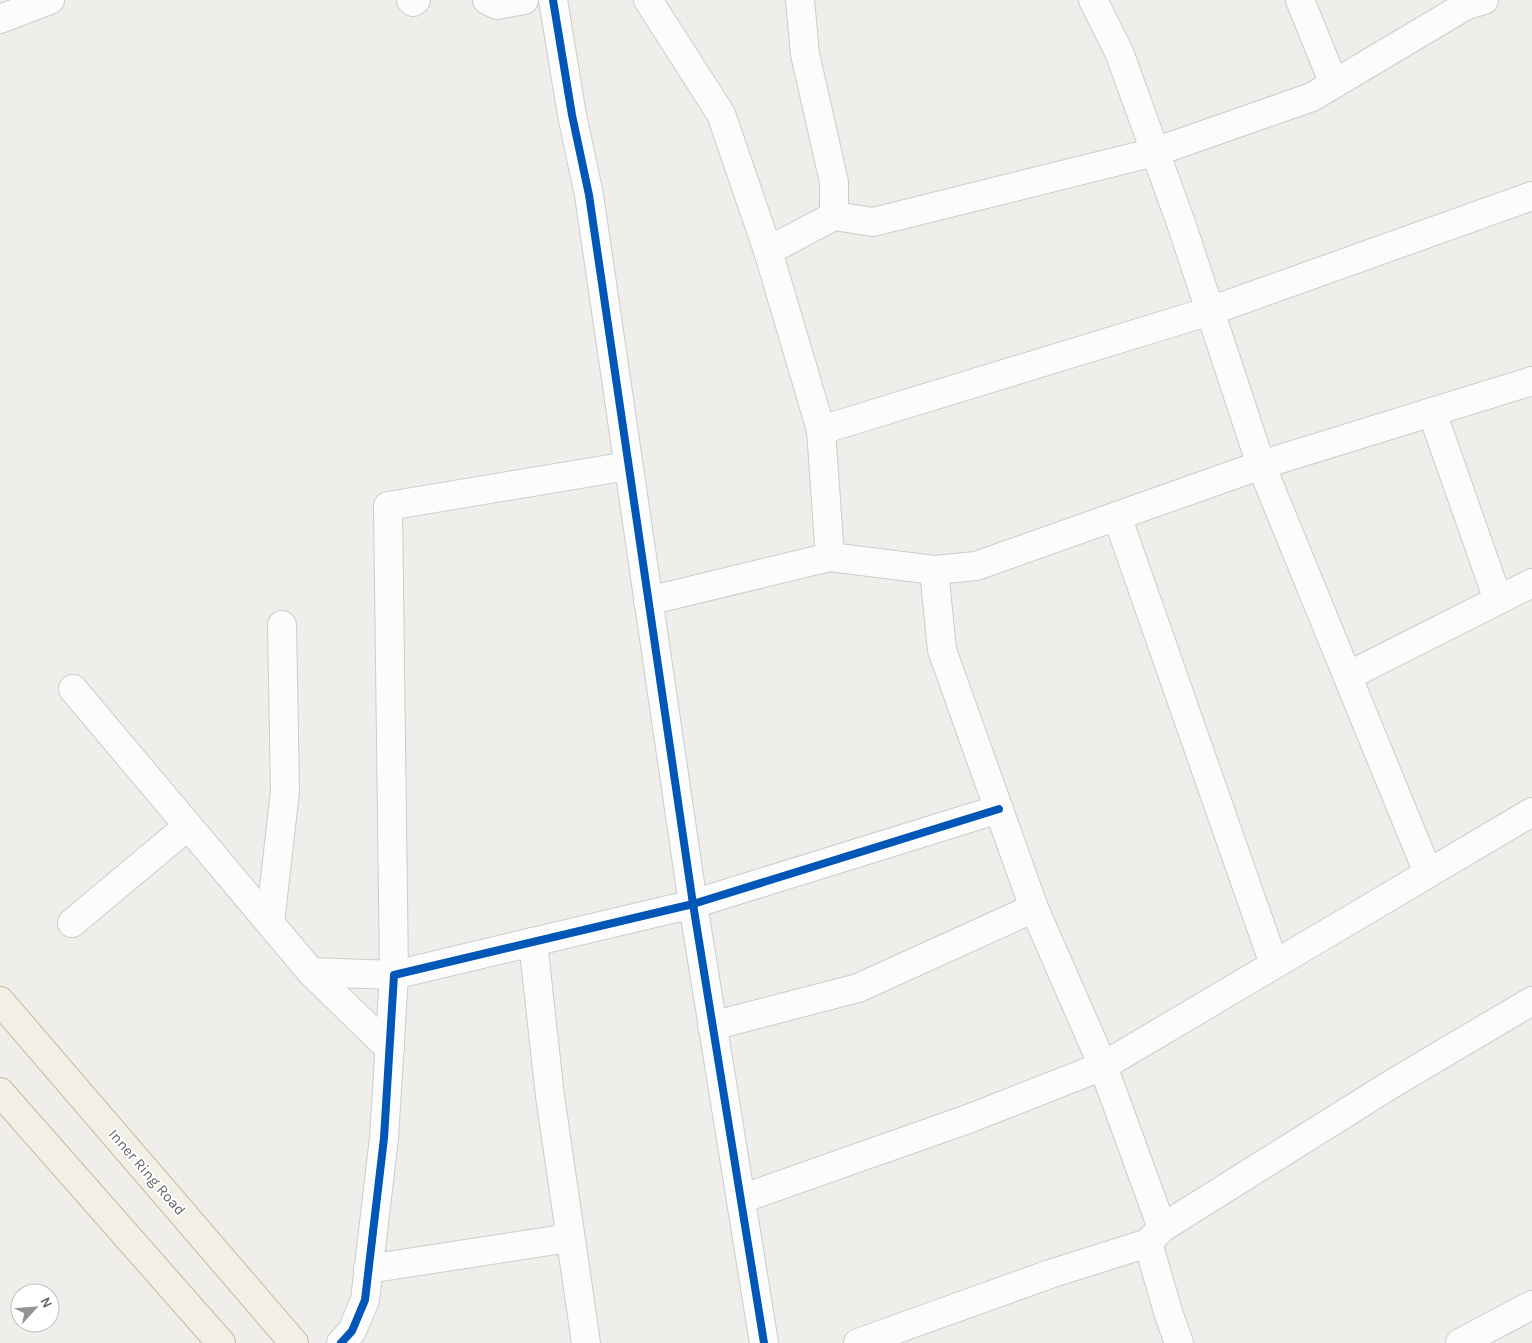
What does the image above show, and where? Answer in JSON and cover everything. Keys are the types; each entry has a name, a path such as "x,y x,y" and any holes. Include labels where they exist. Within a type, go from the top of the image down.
{"highway":[{"name":"Inner Ring Road","path":"0,1001 294,1343"},
{"path":"0,1092 221,1343"}],"street":[{"path":"0,19 50,0"},
{"path":"411,0 413,2 416,0"},
{"path":"487,0 497,5 524,0"},
{"path":"553,0 572,115 589,195 693,904 764,1343"},
{"path":"648,0 721,114 768,251 821,430 830,556"},
{"path":"800,0 805,54 834,182 834,216"},
{"path":"1093,0 1119,52 1262,465 1428,873"},
{"path":"1300,0 1334,84"},
{"path":"768,251 834,216 873,222 1155,152 1312,97 1471,2"},
{"path":"821,430 1210,311 1532,196"},
{"path":"648,601 830,556 934,570 976,566 1262,465 1532,381"},
{"path":"1432,412 1498,600"},
{"path":"341,1343 352,1331 365,1300 384,1138 390,1049 394,975 388,506 628,466"},
{"path":"1117,516 1274,964"},
{"path":"934,570 942,650 1034,908 1103,1066 1155,1235 1168,1315 1179,1343"},
{"path":"1348,676 1532,583"},
{"path":"270,923 285,791 282,625"},
{"path":"73,689 311,972 390,1049"},
{"path":"311,972 394,975 693,904 999,809"},
{"path":"741,1199 968,1119 1103,1066 1532,812"},
{"path":"72,923 188,826"},
{"path":"712,1026 858,988 1034,908"},
{"path":"533,942 550,1096 569,1238 586,1343"},
{"path":"858,1343 1155,1235 1395,1082 1532,1001"},
{"path":"368,1269 569,1238"},
{"path":"1460,1343 1532,1304"}],"cycle path":[{"path":"553,0 572,115 589,195 693,904 764,1343"},
{"path":"341,1343 352,1331 365,1300 384,1138 394,975 693,904 999,809"}]}
